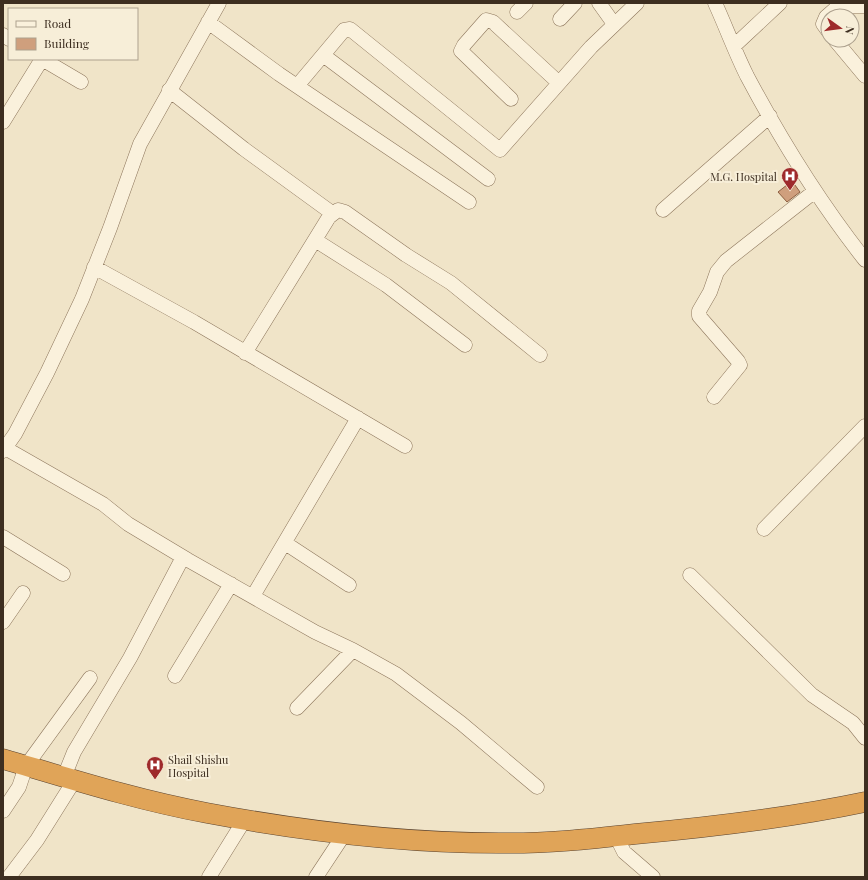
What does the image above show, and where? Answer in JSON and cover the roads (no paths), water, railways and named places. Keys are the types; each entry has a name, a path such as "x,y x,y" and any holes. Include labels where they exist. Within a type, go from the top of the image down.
{"highway":[{"path":"3,759 69,779 160,803 245,819 345,834 431,841 501,843 616,836 776,819 865,802"}],"street":[{"path":"219,3 140,144 82,299 47,373 5,446 103,504 128,524 183,557 315,632 353,650 396,674 461,723 537,787"},
{"path":"560,19 575,3"},
{"path":"599,3 614,24"},
{"path":"297,86 344,30 350,29 498,150 502,148 591,47 637,3"},
{"path":"715,3 746,75 815,191 838,226 861,246 865,260"},
{"path":"734,46 780,3"},
{"path":"843,3 850,6 865,6"},
{"path":"511,99 461,51 464,45 486,20 493,22 559,83"},
{"path":"208,22 297,86 469,202"},
{"path":"842,48 865,76"},
{"path":"323,56 488,179"},
{"path":"3,122 41,60"},
{"path":"44,60 81,82"},
{"path":"169,90 244,149 332,213"},
{"path":"663,210 770,116"},
{"path":"714,397 740,365 738,360 699,316 699,311 710,292 717,272 726,262 815,191"},
{"path":"245,353 332,213 338,210 344,212 406,255 451,283 540,355"},
{"path":"315,240 386,285 465,344"},
{"path":"94,267 194,322 405,446"},
{"path":"253,596 358,418"},
{"path":"764,529 865,426"},
{"path":"3,536 63,574"},
{"path":"285,543 349,585"},
{"path":"9,877 37,840 69,779 74,752 98,715 147,627 183,557"},
{"path":"690,574 812,695 853,723 865,738"},
{"path":"175,676 231,584"},
{"path":"3,622 23,594"},
{"path":"297,708 353,650"},
{"path":"3,811 19,786 26,766 90,678"},
{"path":"209,877 245,819"},
{"path":"316,877 345,834"},
{"path":"616,836 624,852 653,877"}],"place":[{"name":"M.G. Hospital","path":"790,191"},
{"name":"Shail Shishu Hospital","path":"155,780"}]}
